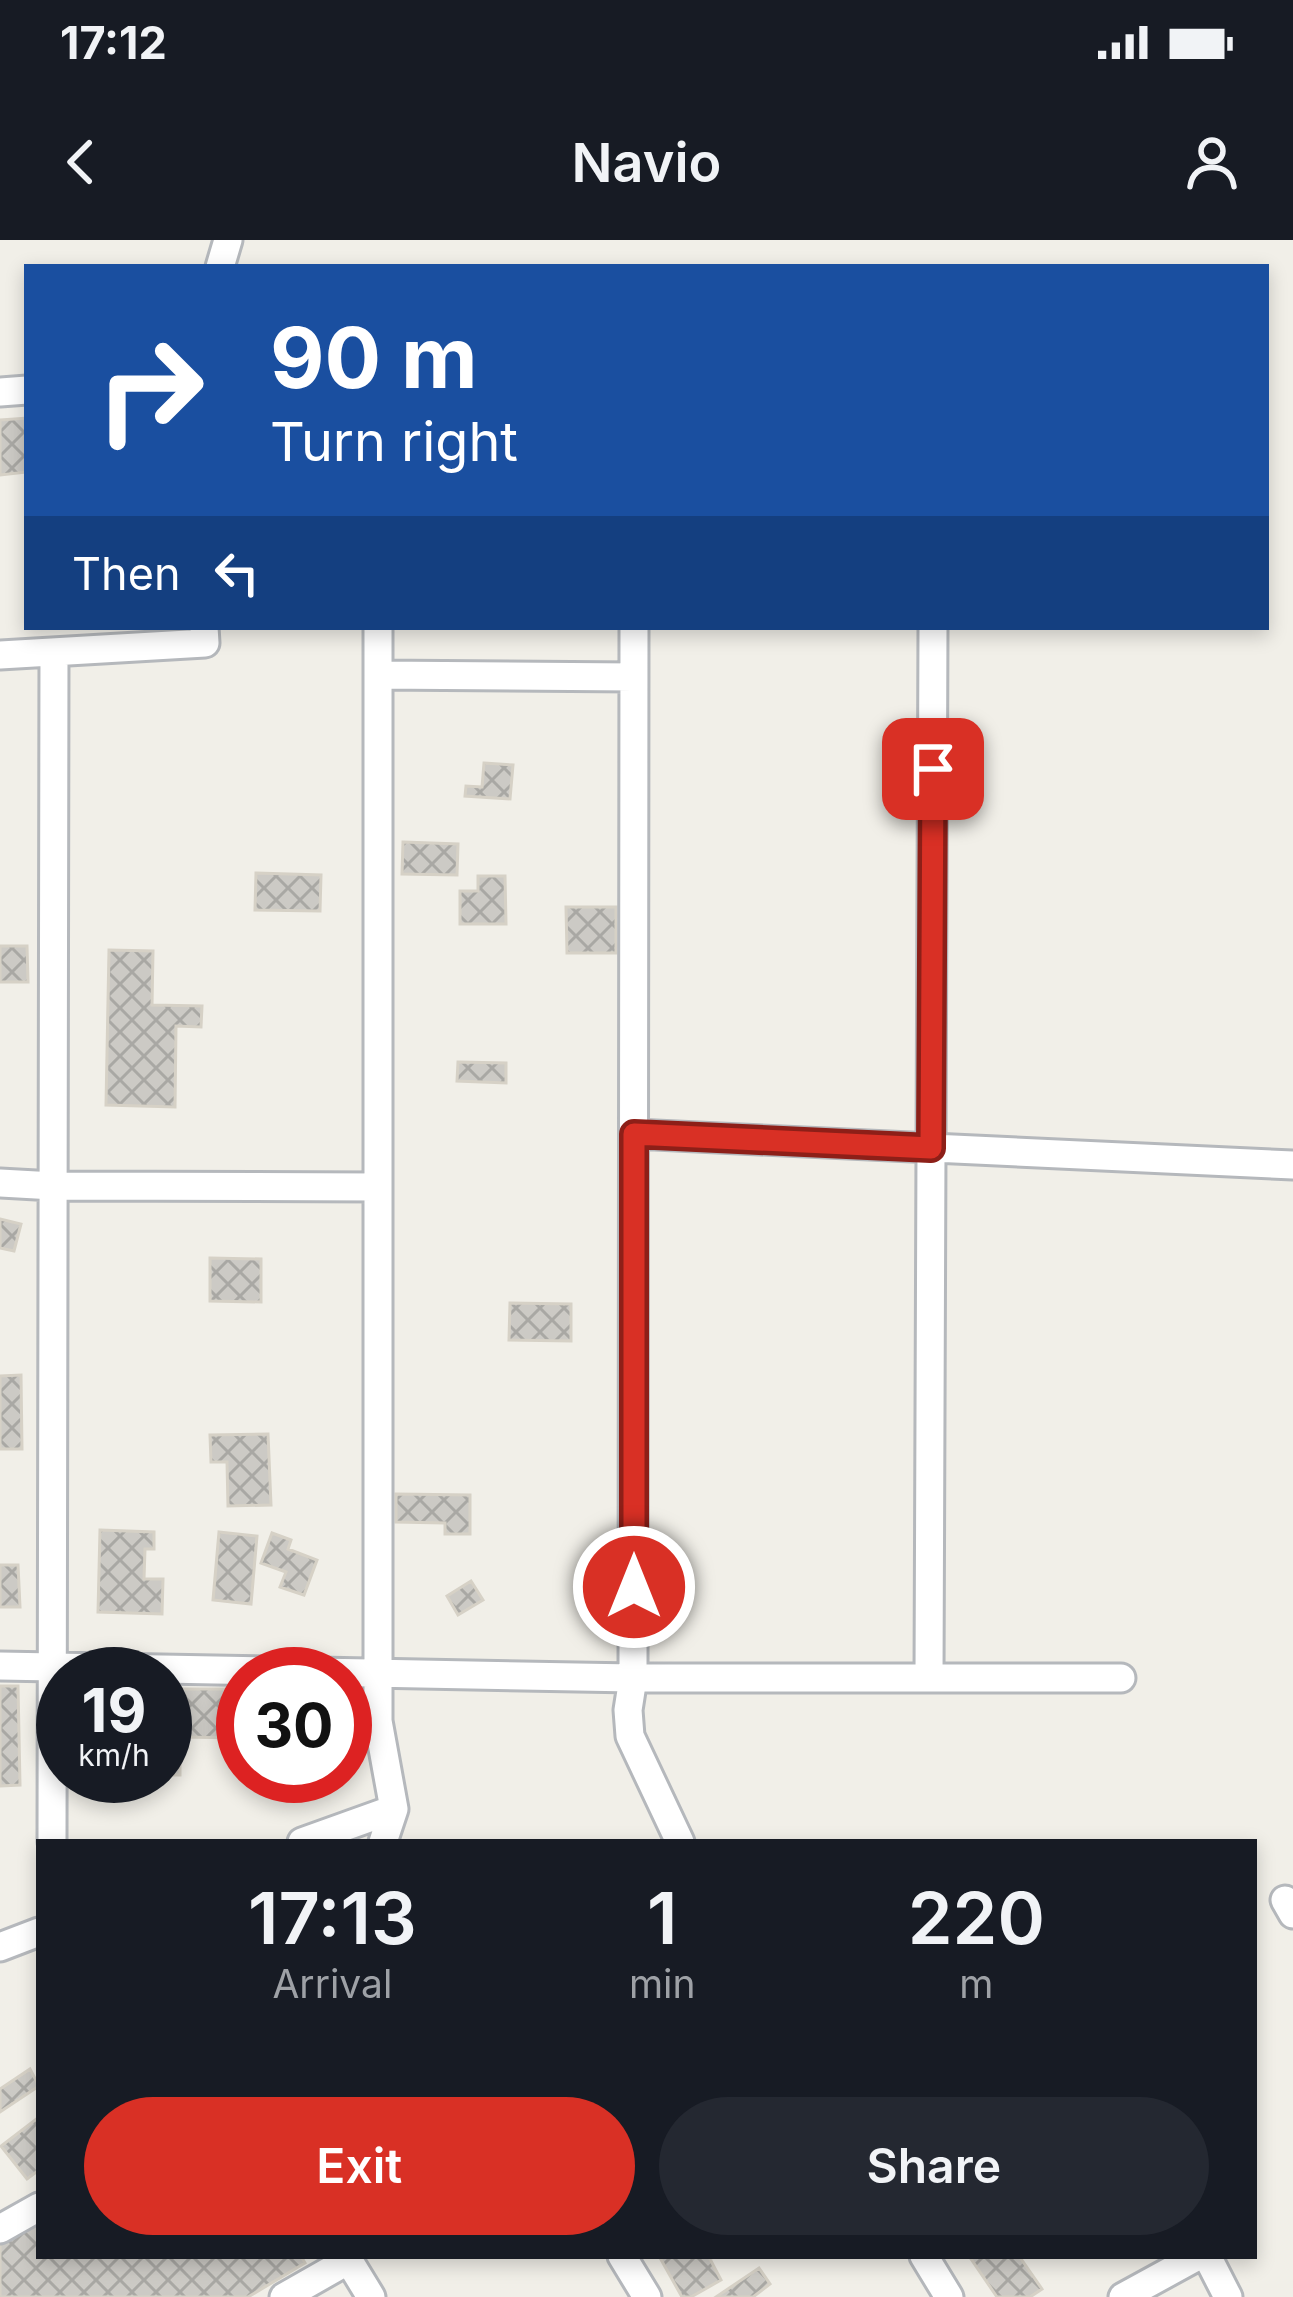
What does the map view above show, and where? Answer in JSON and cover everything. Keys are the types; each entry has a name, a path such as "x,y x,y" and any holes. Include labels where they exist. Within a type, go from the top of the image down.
{"street":[{"path":"0,656 206,643 204,630"},
{"path":"378,630 378,1721 394,1809 384,1839"},
{"path":"634,630 633,1678 628,1710 630,1736 679,1839"},
{"path":"929,1677 934,630"},
{"path":"53,652 54,1647"},
{"path":"378,676 634,677"},
{"path":"634,1134 1293,1165"},
{"path":"0,1183 378,1187"},
{"path":"0,1666 36,1667"},
{"path":"192,1670 633,1678 1120,1678"},
{"path":"52,1803 52,1839"},
{"path":"310,1839 394,1809"},
{"path":"0,1947 36,1933"},
{"path":"0,2229 36,2209"},
{"path":"284,2297 346,2259"},
{"path":"349,2259 371,2297"},
{"path":"624,2259 646,2297"},
{"path":"926,2259 949,2297"},
{"path":"1123,2297 1196,2259"},
{"path":"1204,2259 1228,2297"}],"building":[{"path":"24,418 24,472 0,475 0,420"},
{"path":"484,763 513,765 510,799 465,796 466,786 482,787"},
{"path":"403,842 458,844 457,875 402,874"},
{"path":"256,873 321,875 320,911 255,910"},
{"path":"478,876 505,876 506,924 460,924 460,891 478,891"},
{"path":"566,907 616,907 616,953 567,953"},
{"path":"0,946 27,946 28,982 0,982"},
{"path":"109,950 153,951 152,1005 202,1006 201,1027 176,1026 175,1107 106,1105"},
{"path":"458,1062 506,1063 506,1083 457,1081"},
{"path":"0,1219 21,1224 14,1251 0,1248"},
{"path":"210,1258 261,1259 261,1302 210,1301"},
{"path":"510,1303 571,1304 571,1341 509,1340"},
{"path":"21,1375 22,1449 0,1449 0,1376"},
{"path":"268,1434 271,1505 228,1506 227,1462 211,1462 210,1435"},
{"path":"396,1494 470,1495 470,1534 445,1534 445,1523 396,1522"},
{"path":"100,1530 154,1532 154,1549 145,1549 144,1579 163,1579 162,1614 98,1612"},
{"path":"219,1532 257,1536 251,1604 213,1600"},
{"path":"272,1533 291,1540 288,1549 317,1560 304,1595 280,1587 286,1572 261,1563"},
{"path":"0,1565 18,1565 20,1607 0,1607"},
{"path":"471,1581 483,1600 458,1615 447,1596"},
{"path":"0,1686 18,1686 20,1785 0,1786"},
{"path":"192,1689 216,1689 216,1738 192,1737"},
{"path":"30,2069 36,2080 36,2088 0,2112 0,2089"},
{"path":"36,2119 36,2172 27,2179 1,2146"},
{"path":"36,2223 36,2259 303,2259 305,2263 248,2297 0,2297 0,2244"},
{"path":"661,2259 710,2259 721,2280 682,2297"},
{"path":"971,2259 1021,2259 1042,2289 1030,2297 997,2297"},
{"path":"759,2268 770,2284 753,2297 716,2297"}],"route":[{"path":"634,1587 634,1134 931,1148 933,769"}]}
